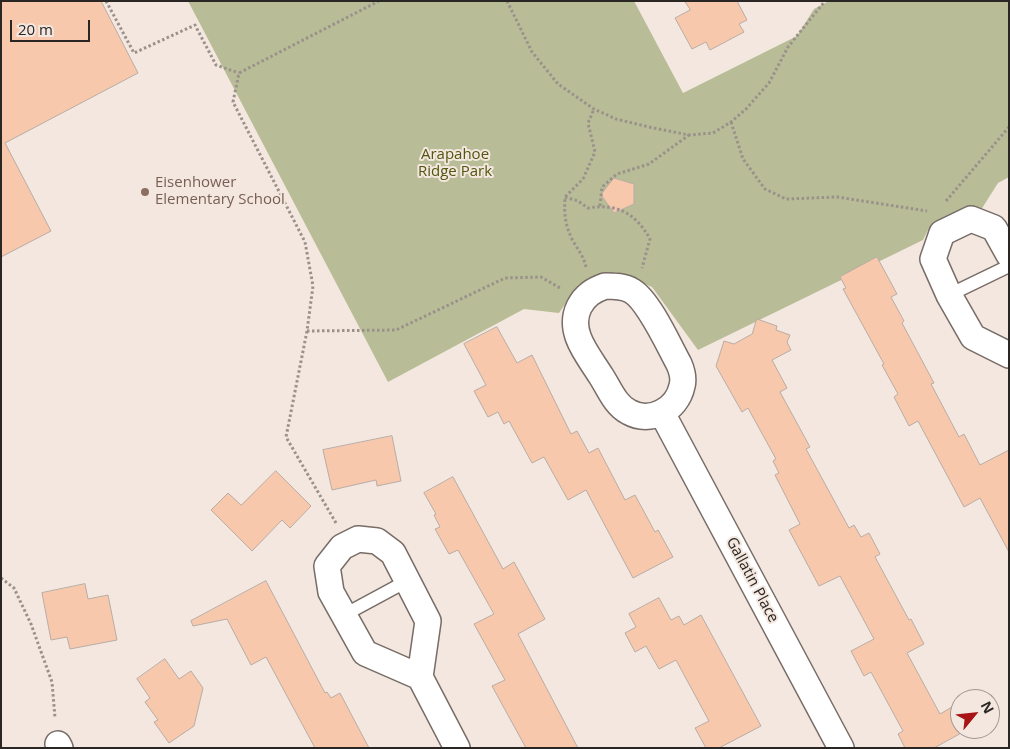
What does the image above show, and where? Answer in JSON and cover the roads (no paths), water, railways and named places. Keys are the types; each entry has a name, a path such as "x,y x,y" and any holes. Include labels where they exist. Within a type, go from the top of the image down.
{"street":[{"path":"1009,255 994,228 971,219 942,233 933,259 949,295 973,337 1009,355"},
{"path":"606,286 617,286 634,292 647,307 679,364 682,386 678,398 670,408 662,413 652,416 640,416 629,412 619,405 580,342 575,324 577,312 582,301 594,290 606,286"},
{"name":"Gallatin Place","path":"662,413 841,748"},
{"path":"420,677 365,653 331,592 327,566 342,547 358,539 377,541 393,553 428,621 420,677 457,748"}],"lane":[{"path":"949,295 1009,266"},
{"path":"344,615 408,581"}],"place":[{"name":"Eisenhower Elementary School","path":"145,192"}],"park label":[{"name":"Arapahoe Ridge Park","path":"455,164"}]}
